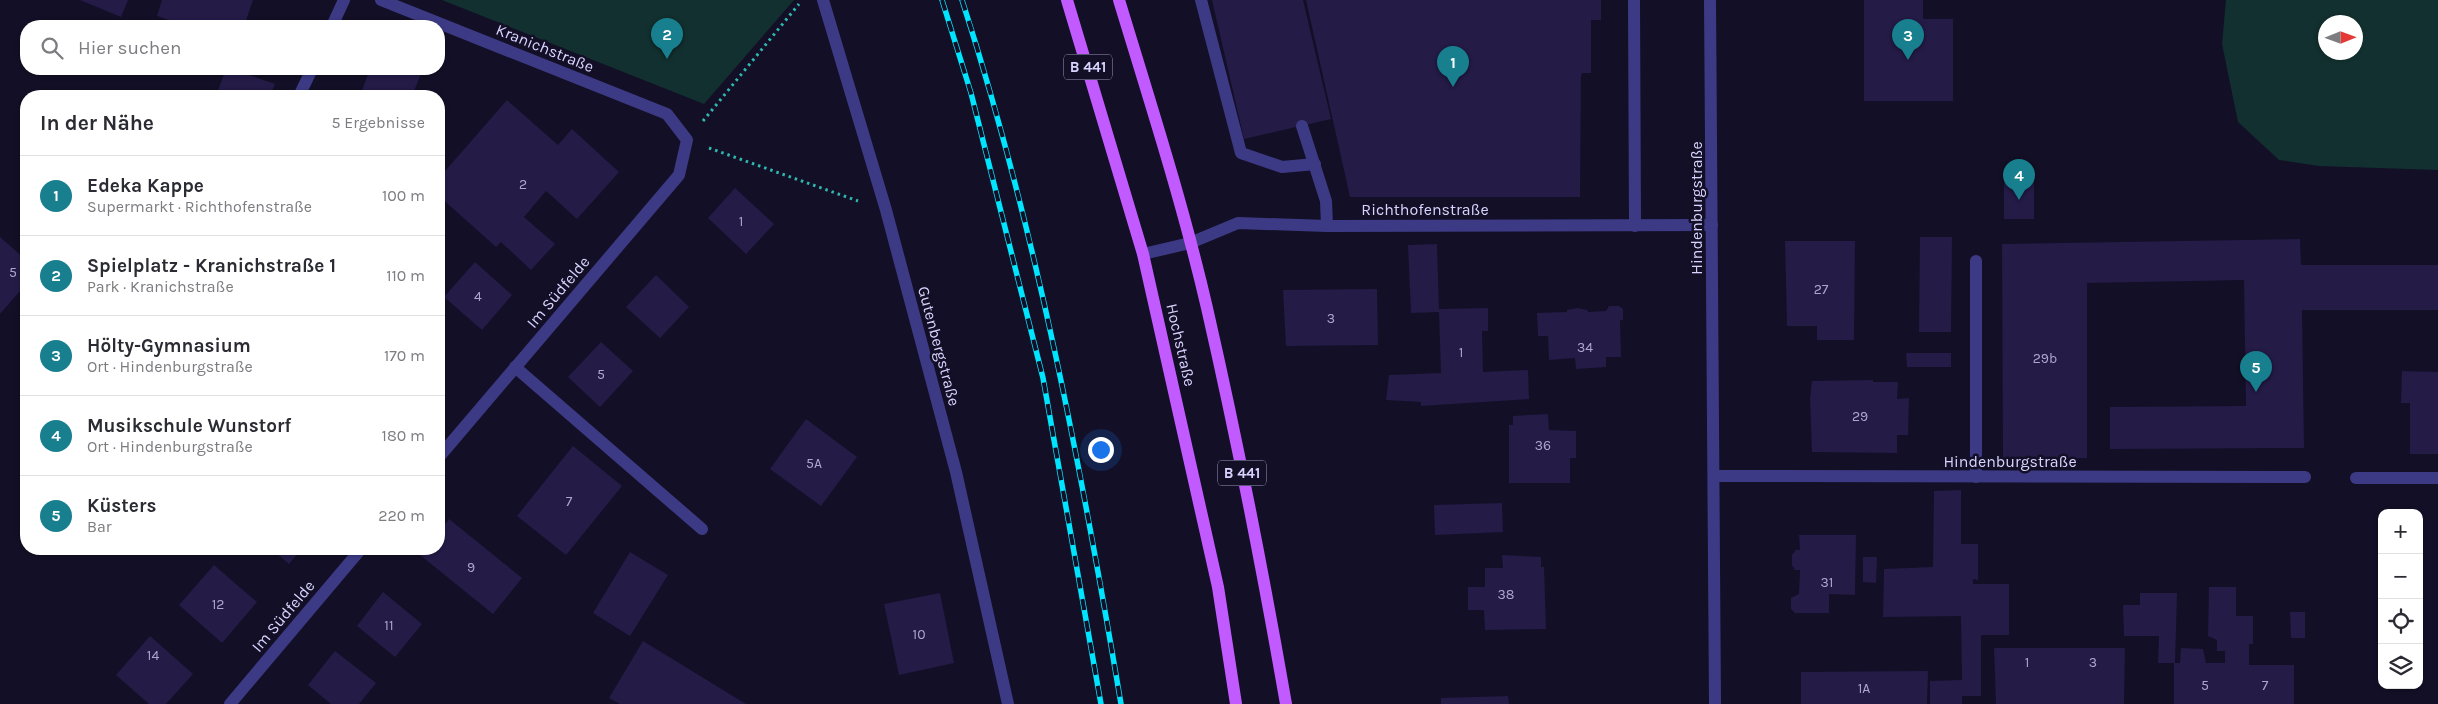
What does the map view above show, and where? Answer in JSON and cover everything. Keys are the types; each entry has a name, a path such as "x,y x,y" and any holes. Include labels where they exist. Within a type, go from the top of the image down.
{"main road":[{"name":"Hochstraße","path":"1067,0 1143,254 1218,587 1236,704"},
{"name":"Hochstraße","path":"1119,0 1158,126 1206,308 1266,583 1286,704"}],"street":[{"path":"335,20 344,0"},
{"name":"Kranichstraße","path":"381,0 431,20"},
{"name":"Gutenbergstraße","path":"823,0 886,210 956,472 1008,704"},
{"path":"1201,0 1241,153 1282,166 1315,164"},
{"path":"1634,0 1635,226"},
{"name":"Hindenburgstraße","path":"1710,0 1715,704"},
{"name":"Kranichstraße","path":"445,26 666,114 686,140"},
{"path":"302,90 309,75"},
{"path":"1302,126 1326,201 1327,226"},
{"name":"Im Südfelde","path":"445,450 678,175 686,140"},
{"name":"Richthofenstraße","path":"1143,254 1190,242 1238,223 1327,226 1712,225"},
{"path":"1976,261 1976,477"},
{"path":"515,367 702,529"},
{"name":"Hindenburgstraße","path":"1714,476 2305,478"},
{"path":"2356,478 2438,478"},
{"name":"Im Südfelde","path":"230,704 357,555"}],"path":[{"path":"803,0 686,140 886,210"}],"green space":[{"path":"442,0 794,0 704,104"},
{"path":"2226,0 2438,0 2438,170 2319,166 2279,160 2238,122 2222,44"}],"building":[{"path":"80,0 128,0 121,17"},
{"path":"162,0 253,0 246,20 169,20 157,16"},
{"path":"1212,0 1303,0 1331,119 1244,139"},
{"path":"1306,0 1601,0 1601,20 1591,20 1591,73 1582,73 1581,76 1580,197 1350,197"},
{"path":"1864,0 1923,0 1923,19 1953,19 1953,101 1864,101"},
{"path":"224,75 249,75 275,84 272,90 218,90"},
{"path":"368,75 421,75 414,90 362,90"},
{"path":"507,100 558,145 572,129 619,172 577,219 546,191 524,217 555,244 531,270 501,242 496,247 445,201 445,171"},
{"path":"2004,180 2034,180 2034,219 2004,219"},
{"path":"735,188 774,224 746,254 708,218"},
{"path":"0,237 20,255 20,291 0,314"},
{"path":"1920,237 1952,237 1951,332 1919,332"},
{"path":"2300,239 2301,265 2438,265 2438,310 2302,310 2304,448 2110,449 2110,407 2246,406 2244,280 2087,283 2087,458 2003,458 2002,244"},
{"path":"1785,241 1855,241 1854,340 1817,340 1817,326 1787,326"},
{"path":"1437,244 1439,309 1488,308 1488,331 1482,331 1483,372 1528,370 1529,399 1421,406 1421,402 1386,400 1389,375 1441,373 1439,312 1411,313 1408,245"},
{"path":"475,262 512,295 482,330 445,296"},
{"path":"656,275 689,307 660,338 626,307"},
{"path":"1377,289 1378,345 1286,346 1283,290"},
{"path":"1609,306 1619,306 1623,309 1623,320 1620,320 1621,357 1606,357 1606,367 1576,369 1575,358 1549,360 1548,336 1538,336 1537,313 1567,312 1567,310 1578,308 1588,312 1606,311"},
{"path":"601,342 633,371 600,407 568,377"},
{"path":"1906,353 1951,353 1951,367 1907,367"},
{"path":"2402,371 2438,372 2438,454 2410,454 2410,403 2401,403"},
{"path":"1873,380 1873,382 1898,382 1897,399 1909,398 1908,435 1897,435 1897,453 1812,452 1810,399 1812,381"},
{"path":"1548,414 1549,430 1576,431 1576,458 1570,458 1570,483 1509,483 1509,425 1513,425 1513,416"},
{"path":"806,419 857,457 821,506 770,469"},
{"path":"573,446 622,486 566,555 517,516"},
{"path":"1961,490 1961,544 1978,544 1978,580 1973,579 1973,584 2009,584 2009,635 1981,635 1981,696 1962,696 1962,704 1930,704 1930,681 1962,680 1961,616 1883,617 1884,569 1933,567 1934,491"},
{"path":"1502,503 1503,532 1435,535 1434,505"},
{"path":"449,519 522,578 493,614 420,555 445,555 445,524"},
{"path":"1799,535 1856,535 1855,595 1829,594 1829,613 1795,613 1791,609 1791,598 1799,594 1800,570 1795,570 1792,565 1792,555 1796,550 1800,550"},
{"path":"630,552 668,575 630,636 593,613"},
{"path":"278,555 297,555 289,564"},
{"path":"1502,555 1541,557 1541,567 1544,567 1546,629 1485,630 1484,610 1468,610 1468,587 1485,587 1485,568 1503,568"},
{"path":"1863,557 1877,557 1876,583 1863,582"},
{"path":"214,565 257,602 222,643 179,605"},
{"path":"2209,587 2236,587 2236,616 2253,616 2253,644 2249,644 2249,665 2294,665 2294,704 2174,704 2174,663 2158,663 2159,636 2124,636 2123,605 2140,605 2140,593 2177,593 2175,663 2180,663 2181,648 2203,649 2206,663 2225,663 2225,651 2217,651 2217,640 2208,636"},
{"path":"383,592 422,624 395,657 357,626"},
{"path":"940,593 954,663 899,675 884,604"},
{"path":"2290,612 2305,612 2305,638 2291,638"},
{"path":"150,636 193,674 166,704 149,704 116,675"},
{"path":"643,641 746,704 620,704 609,698"},
{"path":"1994,648 2125,648 2124,704 1996,704"},
{"path":"335,651 376,683 359,704 331,704 308,685"},
{"path":"1928,671 1927,704 1801,704 1801,672"},
{"path":"1508,696 1509,704 1441,704 1441,698"}],"railway":[{"path":"942,0 971,93 1043,378 1101,704"},
{"path":"962,0 1012,173 1054,349 1090,526 1121,704"}],"place":[{"name":"Spielplatz - Kranichstraße 1","path":"667,59"},
{"name":"Hölty-Gymnasium","path":"1908,60"},
{"name":"Edeka Kappe","path":"1453,87"},
{"name":"Musikschule Wunstorf","path":"2019,200"},
{"name":"Küsters","path":"2256,392"}]}
